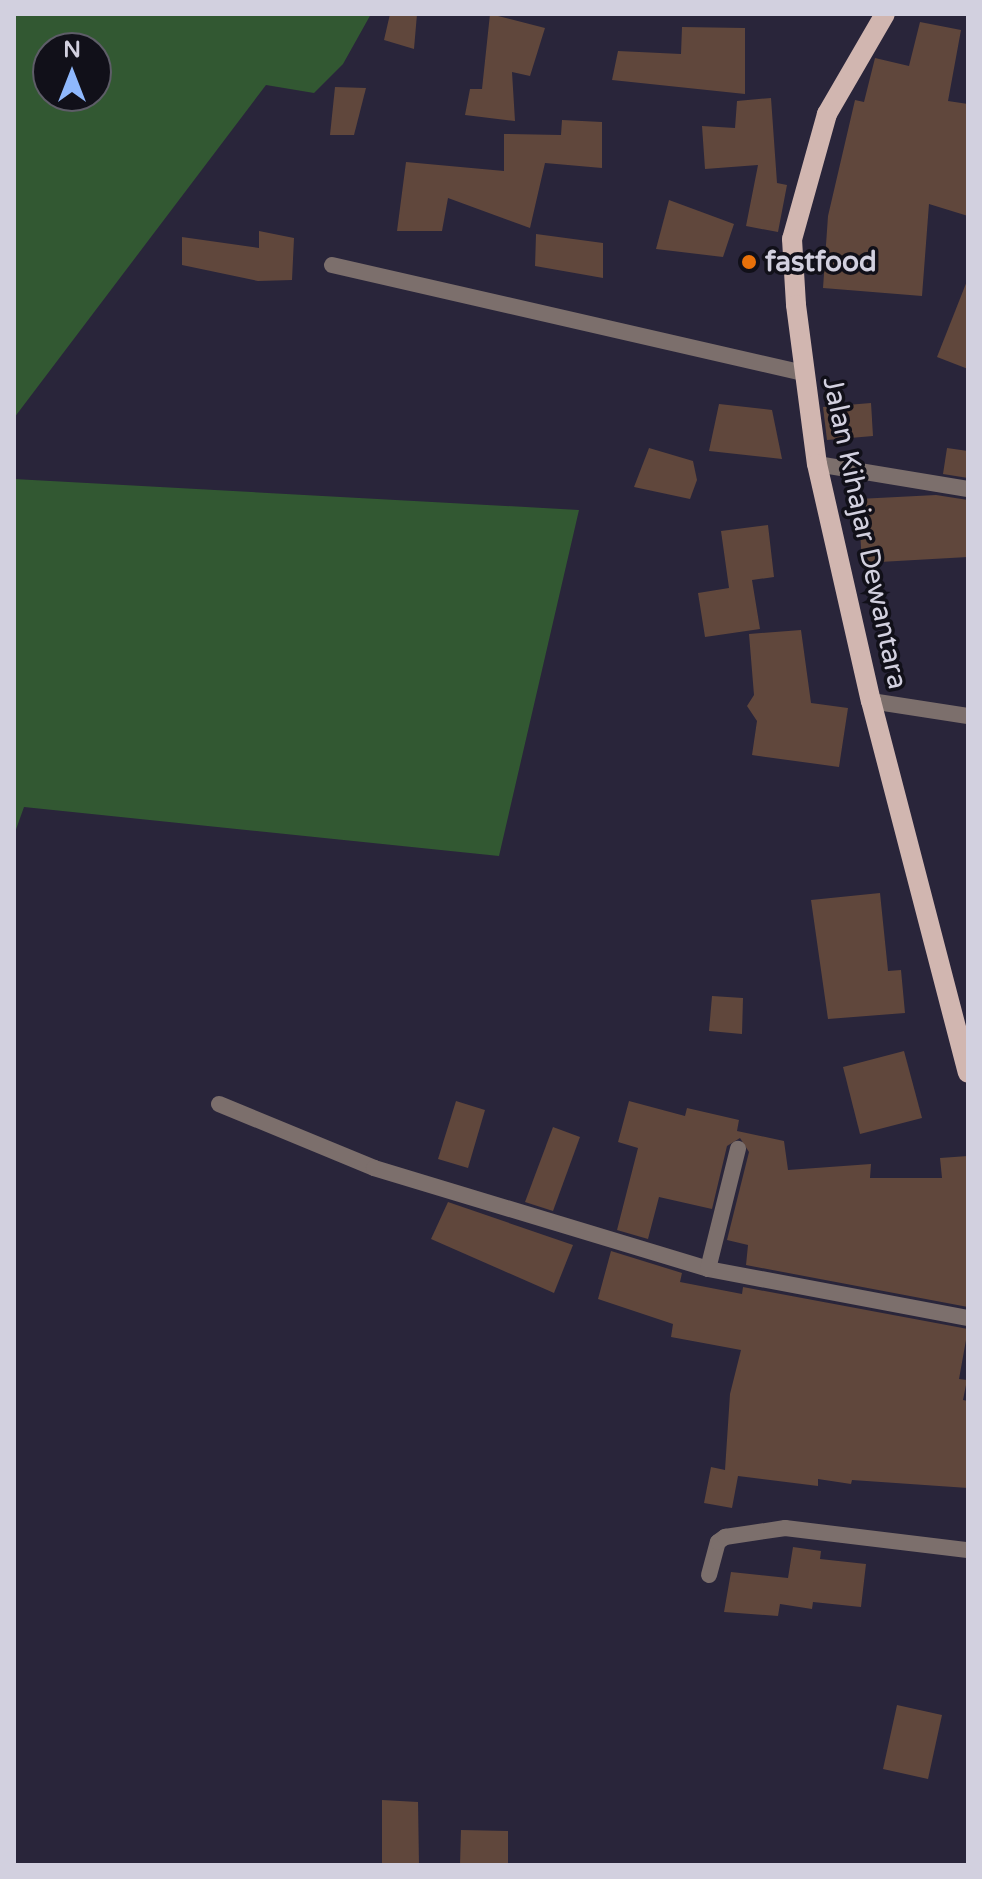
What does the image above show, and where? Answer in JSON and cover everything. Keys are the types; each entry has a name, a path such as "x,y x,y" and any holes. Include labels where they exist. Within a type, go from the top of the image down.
{"main road":[{"name":"Jalan Kihajar Dewantara","path":"885,14 827,114 792,239 802,373 817,464 871,701 968,1073"}],"street":[{"path":"332,265 802,373"},
{"path":"817,464 968,489"},
{"path":"871,701 968,716"},
{"path":"219,1104 374,1168 708,1269 968,1318"},
{"path":"708,1269 738,1149"},
{"path":"709,1575 718,1542 725,1537 785,1528 968,1550"}],"green space":[{"path":"14,14 371,14 343,64 314,93 266,85 14,418"},
{"path":"14,479 579,510 499,856 24,807 14,835"}],"building":[{"path":"390,14 417,14 414,49 384,40"},
{"path":"490,14 545,28 530,76 512,72 515,121 465,115 470,89 482,89"},
{"path":"920,22 961,30 948,101 968,104 968,216 929,204 922,296 823,288 828,216 855,100 864,102 875,58 909,66"},
{"path":"682,27 745,28 745,94 612,80 618,51 681,54"},
{"path":"335,87 366,88 354,135 330,135"},
{"path":"771,98 777,183 787,185 778,232 746,226 758,165 705,169 702,126 735,128 737,101"},
{"path":"562,120 602,122 602,168 545,163 530,228 448,198 442,231 397,231 406,162 504,171 504,134 561,135"},
{"path":"669,200 734,224 723,257 656,249"},
{"path":"259,231 294,238 292,280 258,281 182,265 182,237 259,248"},
{"path":"536,234 603,243 603,278 535,266"},
{"path":"968,281 968,369 937,357"},
{"path":"871,403 873,436 827,440 823,407"},
{"path":"719,404 772,410 782,459 709,451"},
{"path":"649,448 693,461 697,480 690,499 634,487"},
{"path":"947,448 968,451 968,478 943,474"},
{"path":"936,495 968,500 968,557 862,563 858,499"},
{"path":"768,525 774,577 752,580 760,629 705,637 698,593 729,588 721,531"},
{"path":"801,630 811,703 848,708 839,767 752,755 757,721 747,706 754,695 749,634"},
{"path":"880,893 888,971 901,970 905,1013 828,1019 811,900"},
{"path":"712,996 743,998 742,1034 709,1031"},
{"path":"904,1051 922,1118 860,1134 843,1067"},
{"path":"456,1101 485,1110 468,1168 438,1159"},
{"path":"629,1101 685,1116 687,1108 739,1120 737,1131 784,1141 788,1170 871,1164 870,1178 942,1178 940,1158 968,1156 968,1307 746,1265 748,1245 727,1240 749,1152 740,1138 727,1146 712,1209 659,1197 648,1239 617,1230 638,1148 618,1142"},
{"path":"553,1127 580,1137 553,1211 525,1202"},
{"path":"448,1202 573,1245 554,1293 431,1239"},
{"path":"611,1251 682,1273 680,1282 742,1294 743,1287 968,1329 959,1379 967,1380 963,1400 968,1401 968,1488 852,1480 851,1484 818,1479 818,1486 738,1476 732,1508 704,1503 711,1467 725,1470 730,1394 741,1350 671,1337 673,1324 598,1299"},
{"path":"793,1547 821,1551 820,1559 866,1564 861,1607 813,1602 812,1609 780,1604 778,1616 724,1612 731,1572 788,1578"},
{"path":"897,1705 942,1715 928,1779 883,1769"},
{"path":"382,1800 418,1802 419,1865 382,1865"},
{"path":"461,1830 508,1831 508,1865 460,1865"}],"place":[{"name":"fastfood","path":"749,262"}]}
